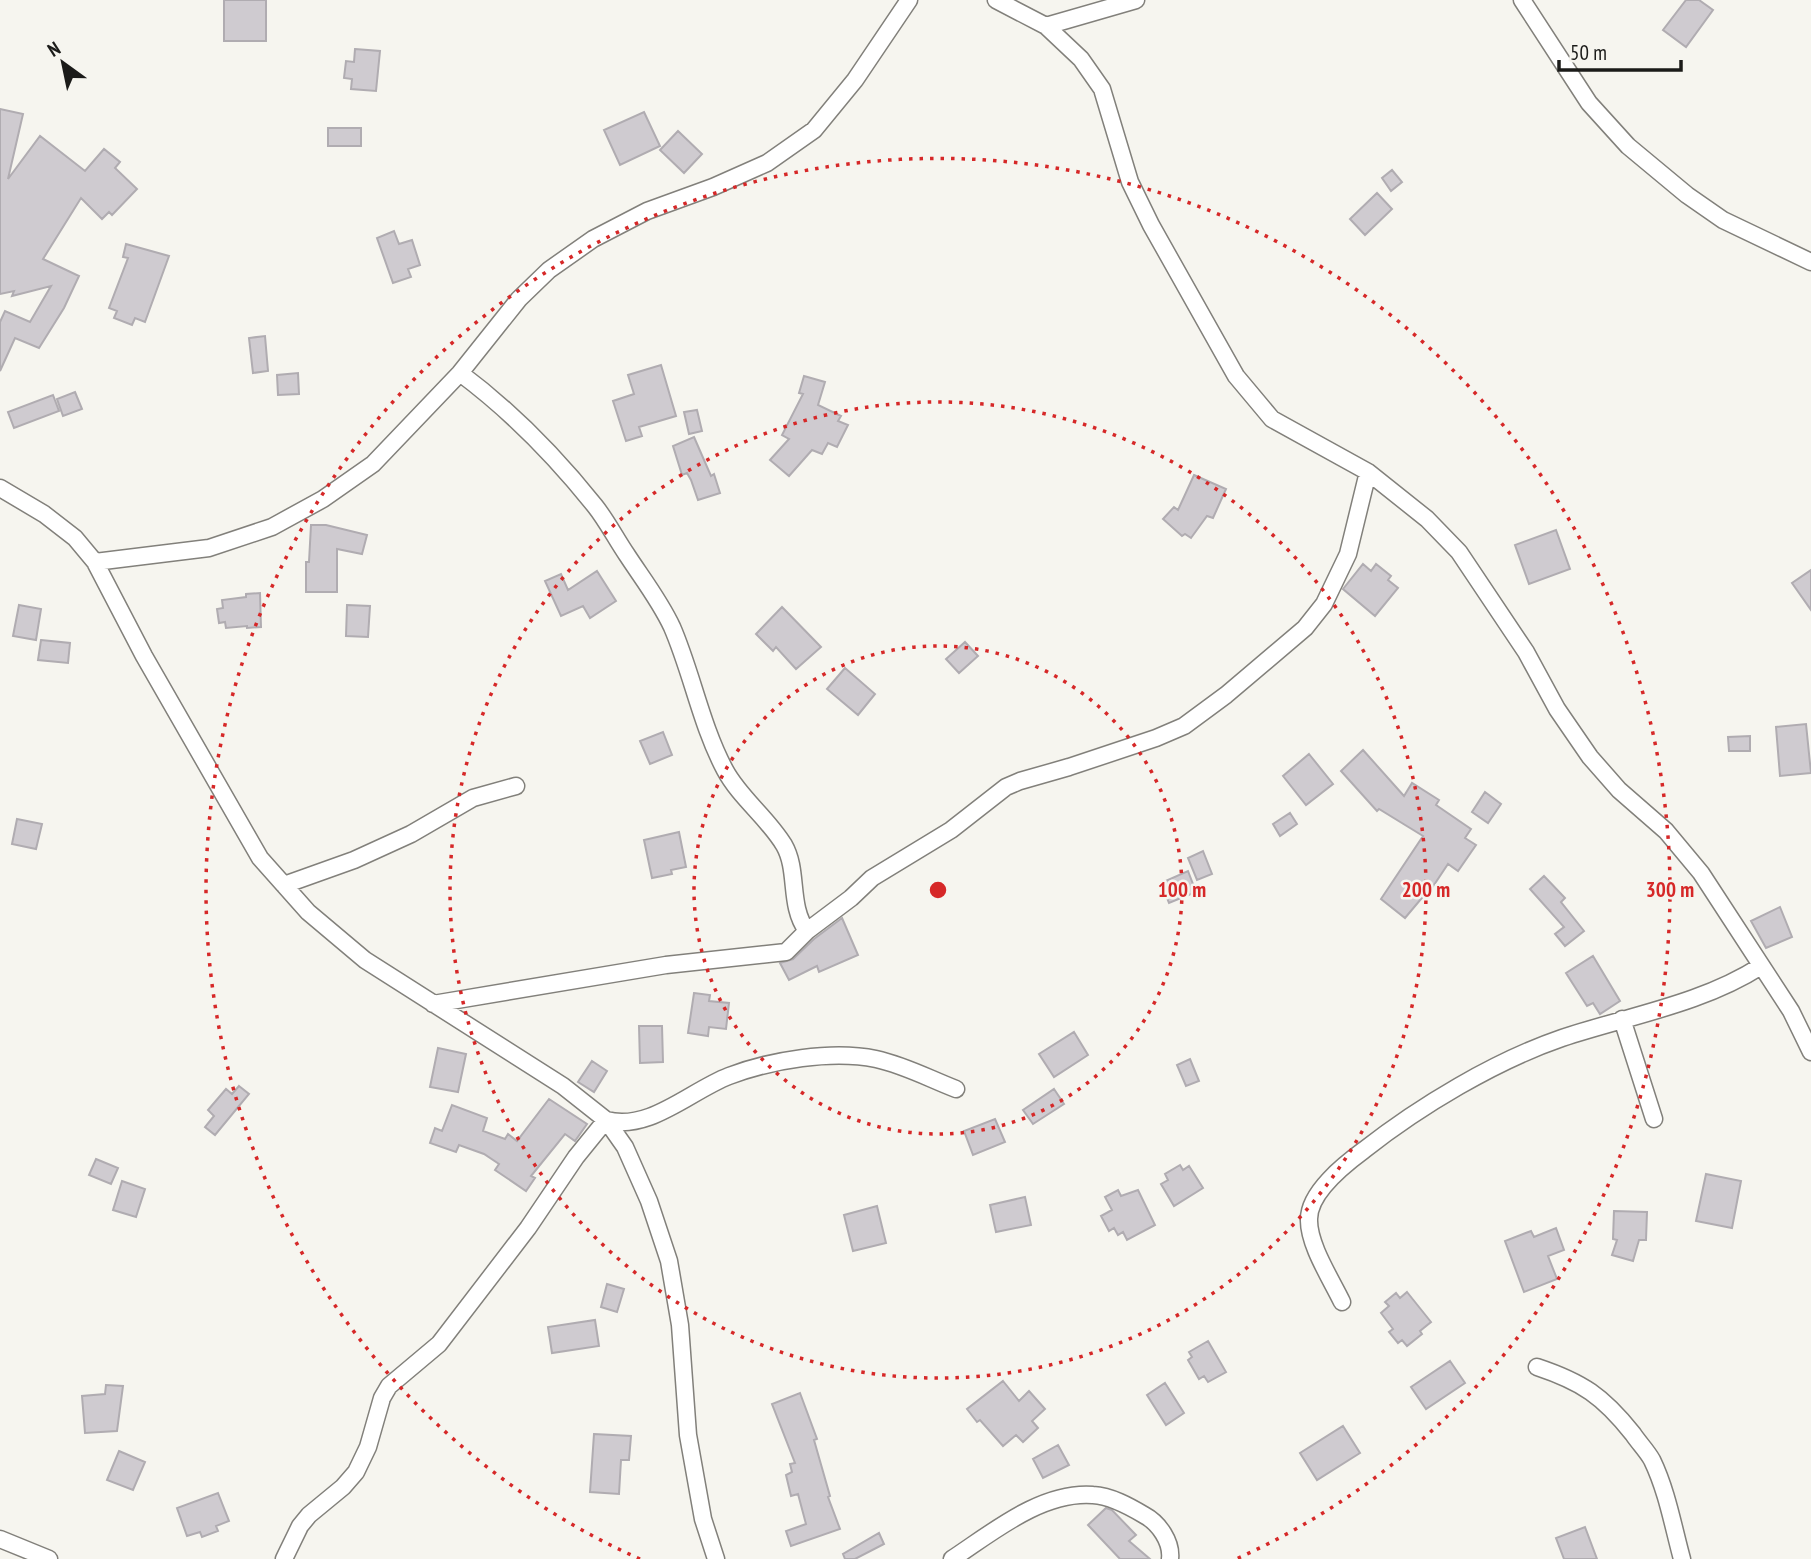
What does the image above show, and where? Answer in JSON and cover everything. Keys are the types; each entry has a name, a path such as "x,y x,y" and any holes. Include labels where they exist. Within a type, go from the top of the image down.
{"street":[{"path":"95,562 209,548 272,527 323,499 373,464 460,373 519,299 549,270 593,239 647,211 713,187 767,163 814,130 855,80 909,0"},
{"path":"996,0 1046,26 1081,59 1102,89 1130,182 1151,225 1236,376 1272,419 1367,472 1427,519 1459,552 1526,652 1557,709 1590,757 1619,790 1666,831 1701,873 1791,1011 1811,1052"},
{"path":"1046,26 1136,0"},
{"path":"1522,0 1588,103 1628,146 1687,195 1723,220 1811,262"},
{"path":"460,373 510,412 555,458 597,508 649,587 671,626 708,733 725,771 786,848 793,869 798,912 807,931"},
{"path":"433,1004 666,965 786,951 872,878 951,830 1006,788 1020,781 1156,738 1184,726 1226,695 1305,628 1324,604 1348,554 1367,472"},
{"path":"0,488 44,514 75,538 95,562 144,656 260,858 308,912 365,960 563,1086 606,1120 630,1158 649,1201 669,1261 680,1325 688,1435 703,1519 716,1559"},
{"path":"284,885 354,860 411,834 473,798 516,786"},
{"path":"1342,1302 1312,1238 1309,1217 1318,1194 1340,1168 1398,1123 1510,1060 1559,1039 1723,987 1761,966"},
{"path":"1622,1018 1654,1119"},
{"path":"606,1120 628,1123 673,1105 727,1077 767,1064 804,1058 874,1059 956,1089"},
{"path":"284,1559 300,1526 309,1515 343,1487 356,1472 368,1447 382,1398 389,1386 439,1344 606,1120"},
{"path":"1537,1367 1568,1377 1593,1392 1621,1420 1651,1458 1663,1487 1682,1559"},
{"path":"952,1559 1035,1508 1072,1495 1097,1495 1128,1506 1150,1518 1163,1533 1171,1550 1170,1559"},
{"path":"0,1539 49,1559"}],"building":[{"path":"224,0 266,0 266,41 224,41"},
{"path":"1686,0 1699,0 1713,10 1686,47 1663,30"},
{"path":"355,49 380,51 376,91 351,89 352,79 344,78 346,61 354,62"},
{"path":"0,109 23,114 8,179 40,136 85,171 104,149 120,162 115,168 137,189 112,215 109,212 102,219 81,198 43,259 79,276 64,308 39,348 15,338 0,371 0,322 5,311 30,322 51,286 12,296 14,291 0,294"},
{"path":"644,112 660,146 620,165 604,130"},
{"path":"328,128 361,128 361,146 328,146"},
{"path":"678,131 702,154 684,173 660,150"},
{"path":"1392,170 1402,182 1391,191 1382,178"},
{"path":"1377,193 1392,209 1365,235 1350,219"},
{"path":"394,231 399,244 412,240 420,265 408,269 411,277 393,283 377,238"},
{"path":"126,244 169,256 145,322 135,318 132,325 114,318 117,311 109,308 128,258 123,257"},
{"path":"265,336 268,371 253,373 249,338"},
{"path":"661,365 676,416 639,427 642,436 626,441 613,401 634,394 628,375"},
{"path":"298,373 299,394 278,395 277,375"},
{"path":"804,376 825,382 818,405 841,416 838,421 848,425 837,447 828,443 822,454 812,450 789,476 770,460 789,439 782,435 803,394 799,393"},
{"path":"75,392 82,409 63,416 57,399"},
{"path":"53,395 59,411 14,428 8,412"},
{"path":"697,410 702,431 689,434 684,412"},
{"path":"694,437 711,476 714,474 720,493 698,500 687,473 682,475 673,446"},
{"path":"1194,475 1226,489 1213,518 1207,516 1191,538 1185,534 1182,536 1163,519 1174,507 1178,510"},
{"path":"311,525 326,525 367,535 362,554 337,549 337,592 306,592 306,562 309,562"},
{"path":"1556,530 1570,569 1529,584 1515,545"},
{"path":"1363,564 1371,571 1376,564 1391,576 1388,580 1398,588 1375,616 1343,589"},
{"path":"1811,570 1811,610 1792,583"},
{"path":"597,571 616,601 590,618 583,606 561,616 545,581 561,574 568,590"},
{"path":"260,593 261,627 226,628 225,622 219,623 217,609 223,608 222,600"},
{"path":"19,605 41,609 36,640 13,636"},
{"path":"347,605 370,606 368,637 346,636"},
{"path":"782,607 821,647 796,669 776,647 773,651 756,634"},
{"path":"41,640 70,643 68,663 38,660"},
{"path":"965,642 978,656 959,673 946,659"},
{"path":"845,668 875,694 858,715 827,689"},
{"path":"1806,724 1811,773 1780,776 1776,727"},
{"path":"663,732 672,755 650,764 640,741"},
{"path":"1750,736 1750,751 1729,751 1728,737"},
{"path":"1363,750 1404,796 1412,783 1439,800 1436,805 1471,829 1465,838 1476,845 1458,871 1448,864 1428,894 1426,893 1405,918 1381,899 1423,836 1379,809 1377,811 1341,771"},
{"path":"1309,754 1333,784 1306,805 1283,776"},
{"path":"1485,792 1501,804 1488,823 1472,812"},
{"path":"1290,813 1297,824 1280,836 1273,824"},
{"path":"17,819 42,824 36,849 12,844"},
{"path":"679,832 686,867 671,870 672,874 652,878 644,840"},
{"path":"1203,851 1212,874 1197,880 1188,858"},
{"path":"1188,871 1196,892 1169,903 1161,883"},
{"path":"1544,876 1565,898 1561,902 1584,931 1565,946 1555,934 1564,927 1530,889"},
{"path":"1780,907 1792,937 1766,948 1751,921"},
{"path":"842,918 858,955 819,972 817,966 789,980 780,963 793,959"},
{"path":"1593,956 1620,1001 1600,1014 1593,1003 1587,1006 1566,973"},
{"path":"694,993 710,995 709,1001 729,1003 726,1029 709,1027 708,1036 688,1033"},
{"path":"639,1026 662,1026 663,1062 640,1063"},
{"path":"1074,1032 1088,1055 1054,1077 1039,1054"},
{"path":"438,1048 466,1054 458,1092 430,1087"},
{"path":"1190,1059 1199,1081 1186,1086 1177,1065"},
{"path":"592,1061 607,1071 594,1092 578,1082"},
{"path":"239,1086 249,1094 215,1135 205,1127 214,1116 208,1110 226,1089 232,1094"},
{"path":"1054,1089 1064,1104 1033,1124 1023,1110"},
{"path":"549,1099 587,1124 575,1141 565,1134 531,1176 535,1178 526,1191 495,1170 499,1164 484,1154 459,1145 456,1152 430,1143 435,1128 442,1131 452,1105 487,1118 483,1131 505,1139 508,1134 517,1141"},
{"path":"995,1119 1005,1142 973,1155 964,1131"},
{"path":"96,1159 118,1168 111,1184 89,1175"},
{"path":"1180,1165 1183,1170 1189,1166 1203,1188 1174,1206 1161,1184 1168,1180 1165,1174"},
{"path":"1706,1174 1741,1181 1732,1228 1696,1221"},
{"path":"122,1181 145,1189 136,1217 113,1210"},
{"path":"1118,1190 1121,1196 1138,1190 1155,1225 1127,1240 1123,1232 1118,1235 1114,1228 1109,1231 1101,1216 1112,1210 1105,1197"},
{"path":"1025,1197 1031,1225 996,1232 990,1205"},
{"path":"877,1206 886,1243 853,1251 844,1215"},
{"path":"1614,1211 1647,1212 1646,1240 1639,1240 1633,1261 1612,1255 1617,1240 1613,1239"},
{"path":"1556,1228 1564,1250 1548,1256 1557,1279 1524,1292 1505,1241 1531,1231 1534,1237"},
{"path":"607,1284 624,1289 617,1312 601,1307"},
{"path":"1407,1292 1431,1322 1420,1331 1422,1334 1407,1346 1402,1340 1398,1343 1389,1332 1393,1329 1381,1313 1389,1306 1385,1302 1396,1293 1400,1298"},
{"path":"595,1320 599,1346 552,1353 548,1327"},
{"path":"1208,1341 1226,1372 1208,1382 1204,1376 1199,1379 1188,1360 1192,1357 1189,1352"},
{"path":"1450,1361 1465,1383 1426,1409 1411,1387"},
{"path":"1003,1381 1019,1401 1029,1391 1045,1409 1032,1421 1038,1428 1023,1442 1016,1435 1003,1446 967,1409"},
{"path":"1165,1383 1184,1413 1166,1425 1147,1395"},
{"path":"106,1385 123,1386 117,1431 85,1433 82,1396 105,1394"},
{"path":"800,1393 817,1439 814,1440 830,1496 828,1497 840,1529 791,1546 786,1531 806,1524 798,1494 791,1496 786,1475 792,1472 790,1464 795,1463 772,1404"},
{"path":"1343,1426 1360,1453 1317,1480 1300,1453"},
{"path":"594,1434 631,1436 629,1460 621,1460 619,1494 590,1492"},
{"path":"1058,1445 1069,1465 1043,1478 1033,1459"},
{"path":"119,1451 145,1462 133,1490 107,1480"},
{"path":"218,1493 229,1521 216,1526 218,1531 202,1537 200,1532 187,1536 177,1508"},
{"path":"1106,1508 1112,1510 1136,1535 1129,1541 1150,1559 1120,1559 1088,1525"},
{"path":"1585,1527 1597,1559 1564,1559 1556,1538"},
{"path":"879,1533 884,1544 855,1559 845,1559 843,1554"}]}
